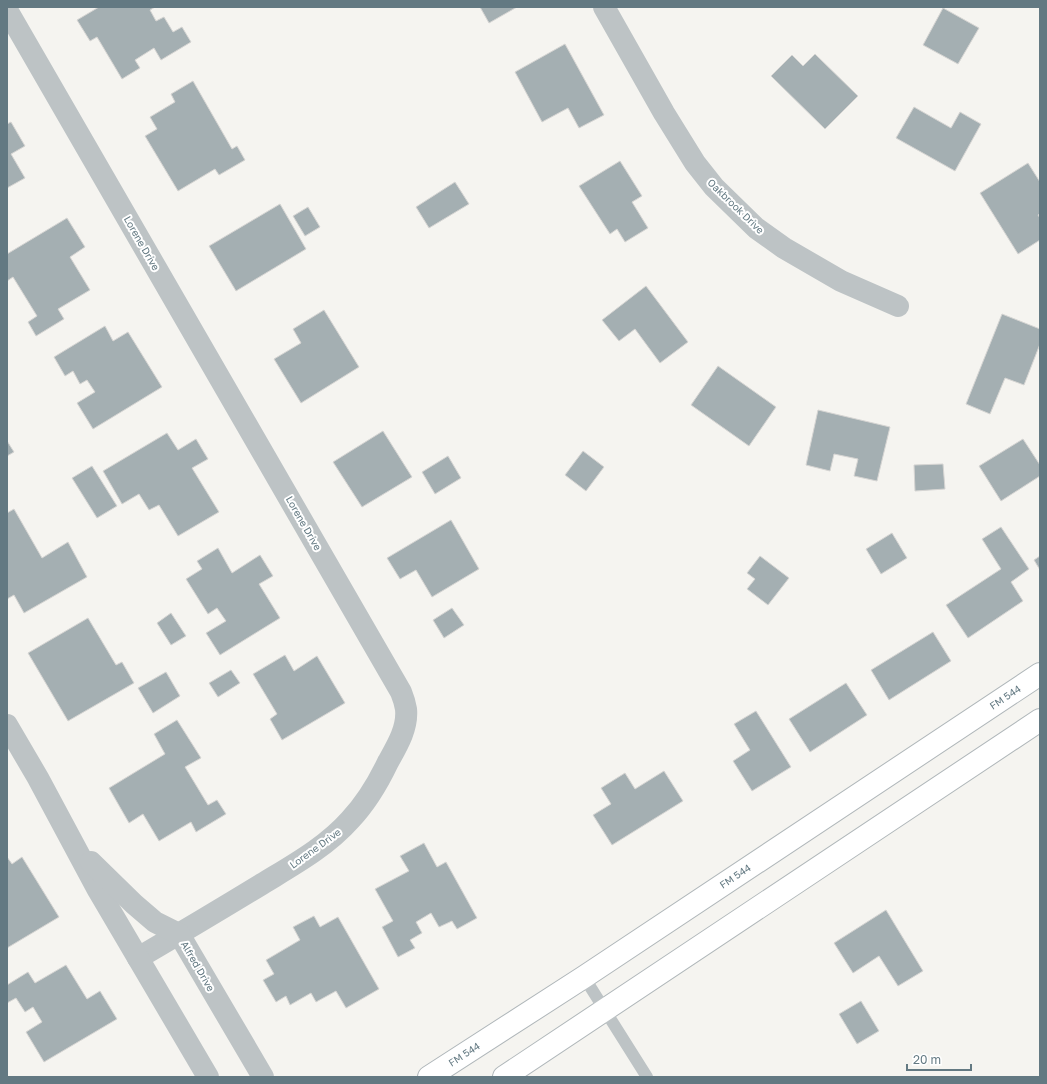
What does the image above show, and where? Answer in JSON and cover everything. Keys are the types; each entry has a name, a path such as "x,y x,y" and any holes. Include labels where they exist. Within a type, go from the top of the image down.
{"main road":[{"name":"FM 544","path":"429,1077 584,977 1040,674"},
{"path":"504,1077 1040,720"}],"street":[{"name":"Oakbrook Drive","path":"604,7 664,113 695,163 714,187 756,228 784,248 841,281 898,306"},
{"name":"Lorene Drive","path":"7,10 401,692 406,708 406,724 382,775 367,799 341,830 292,866 138,958"},
{"name":"Alfred Drive","path":"7,725 38,778 98,890 208,1077"},
{"name":"Alfred Drive","path":"73,844 134,904 156,922 179,934 263,1077"}],"lane":[{"path":"584,977 647,1077"}],"building":[{"path":"99,7 155,7 150,10 156,21 164,17 173,32 182,27 191,42 161,60 154,48 135,60 140,68 122,79 97,37 90,41 77,20"},
{"path":"480,7 517,7 489,23"},
{"path":"943,8 979,28 958,64 923,45"},
{"path":"565,44 604,115 579,128 568,108 542,122 515,72"},
{"path":"815,54 858,96 825,129 771,76 792,55 803,66"},
{"path":"193,81 232,149 237,146 245,160 219,175 215,169 178,191 145,136 157,129 150,117 175,102 171,94"},
{"path":"914,107 951,128 960,112 981,124 955,171 896,138"},
{"path":"11,122 25,146 11,154 25,178 7,188 7,124"},
{"path":"620,161 642,196 632,202 648,228 625,242 617,229 610,234 579,186"},
{"path":"1028,163 1040,182 1040,214 1038,215 1040,218 1040,240 1018,254 980,193"},
{"path":"455,182 469,204 429,228 416,207"},
{"path":"280,204 306,249 236,291 209,246"},
{"path":"308,207 320,227 305,236 293,216"},
{"path":"67,218 85,247 70,257 90,290 58,309 64,319 36,336 28,322 37,316 13,277 7,281 7,254"},
{"path":"646,286 688,342 660,363 635,329 619,341 602,320"},
{"path":"324,310 359,367 301,403 274,359 301,343 293,329"},
{"path":"1002,314 1040,329 1040,344 1024,385 1005,378 990,414 966,404"},
{"path":"105,326 113,341 128,332 162,387 93,429 77,403 95,392 87,380 80,384 73,371 65,376 54,357"},
{"path":"718,366 776,407 749,446 691,405"},
{"path":"818,410 890,427 877,481 854,476 858,459 834,454 830,471 806,465"},
{"path":"383,431 412,477 362,507 333,462"},
{"path":"167,433 178,450 196,439 208,459 192,468 219,512 178,536 159,505 149,510 139,494 122,504 103,471"},
{"path":"1023,439 1040,465 1040,476 1001,501 979,466"},
{"path":"7,441 14,452 7,456"},
{"path":"583,451 604,467 586,491 565,475"},
{"path":"448,456 461,478 435,494 422,472"},
{"path":"943,464 945,489 915,491 914,465"},
{"path":"92,466 117,506 97,518 72,478"},
{"path":"14,509 42,558 68,542 87,577 24,613 14,595 7,599 7,513"},
{"path":"451,520 479,569 432,597 416,570 400,579 387,558"},
{"path":"1001,527 1029,569 1011,582 1023,601 968,638 946,605 1001,569 982,539"},
{"path":"892,533 907,558 881,574 866,549"},
{"path":"218,548 232,573 260,555 273,576 259,584 280,618 220,655 206,633 226,621 217,608 208,614 186,579 202,569 197,561"},
{"path":"760,556 789,578 768,605 747,589 755,579 747,573"},
{"path":"1040,556 1040,570 1034,560"},
{"path":"452,608 464,625 444,638 433,620"},
{"path":"171,613 186,636 171,645 157,623"},
{"path":"88,618 116,665 122,662 134,683 68,721 28,653"},
{"path":"933,632 951,661 889,700 871,670"},
{"path":"285,655 294,671 317,656 345,703 282,740 270,719 277,714 253,674"},
{"path":"231,670 240,683 218,697 209,683"},
{"path":"166,672 180,696 153,713 138,688"},
{"path":"846,683 867,715 810,752 789,719"},
{"path":"756,711 791,767 752,791 733,761 750,750 734,724"},
{"path":"177,720 201,758 185,767 208,805 217,800 226,814 196,832 191,822 159,841 143,814 129,823 109,788 165,754 154,734"},
{"path":"664,771 683,801 612,845 593,815 611,804 601,788 625,773 635,789"},
{"path":"424,843 437,867 446,862 477,918 457,929 452,921 439,927 431,913 416,922 422,933 410,940 415,948 398,957 382,927 393,921 375,889 409,871 400,856"},
{"path":"7,857 12,864 22,857 59,917 7,948"},
{"path":"886,910 923,971 898,986 879,956 853,973 834,943"},
{"path":"314,916 320,927 338,917 379,989 346,1008 336,991 316,1002 311,993 290,1005 286,996 276,1002 263,980 274,974 266,960 300,940 293,927"},
{"path":"66,965 87,999 100,991 117,1019 44,1062 26,1032 42,1022 33,1007 25,1012 16,998 7,1003 7,985 28,972 35,983"},
{"path":"861,1001 879,1031 857,1044 839,1014"}]}
